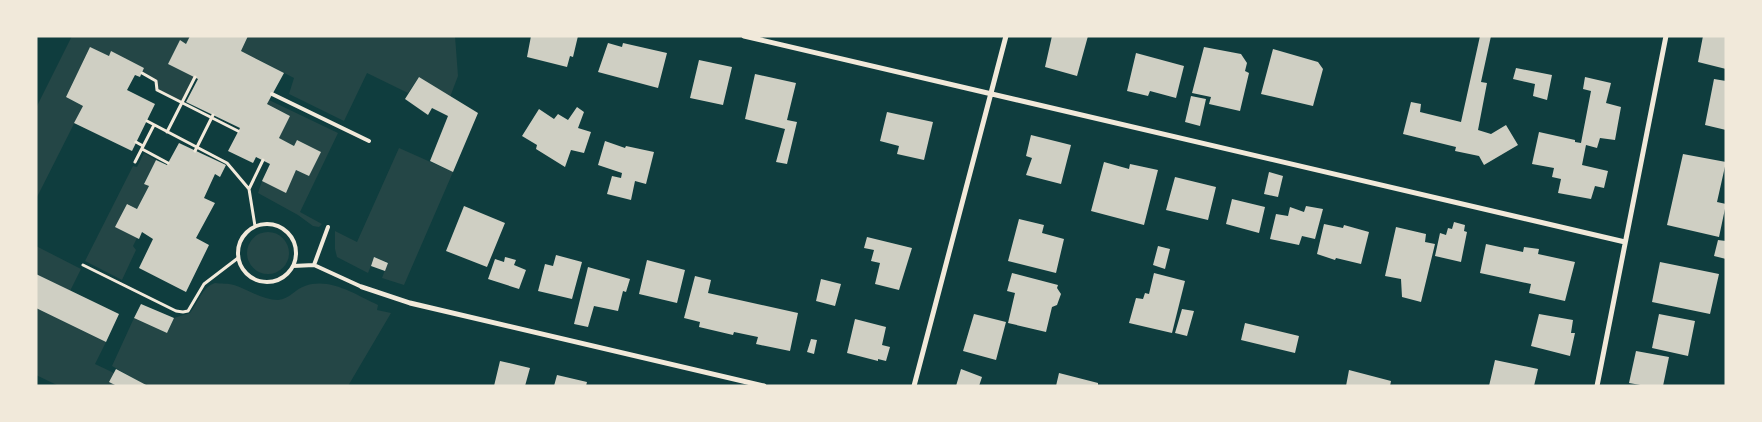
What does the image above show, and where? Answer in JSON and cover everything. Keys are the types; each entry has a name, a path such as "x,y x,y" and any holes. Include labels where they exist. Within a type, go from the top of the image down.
{"street":[{"path":"744,36 1625,242"},
{"path":"914,386 1006,36"},
{"path":"1597,386 1666,36"},
{"path":"362,287 410,303 764,386"}],"lane":[{"path":"272,94 369,141"},
{"path":"265,224 275,226 284,230 291,237 295,246 296,256 293,266 281,279 263,282 254,280 246,275 238,258 238,249 241,240 255,226 265,224"},
{"path":"314,266 328,226"},
{"path":"293,266 314,266 362,287"}],"path":[{"path":"142,73 156,81 157,90 212,116 238,131"},
{"path":"167,132 195,77"},
{"path":"196,149 212,116"},
{"path":"147,121 196,149 226,163 249,189 255,226"},
{"path":"135,162 154,124"},
{"path":"136,142 142,148 168,163"},
{"path":"249,189 263,160"},
{"path":"83,265 176,311 183,312 188,311 204,284 238,258"}],"shaded area":[{"path":"72,36 190,36 186,44 180,40 168,64 195,77 182,103 157,90 156,81 142,73 144,68 111,52 109,56 90,48 66,97 83,106 36,199 36,108"},
{"path":"248,36 455,36 458,76 450,97 419,77 408,93 367,73 344,121 289,94 294,78 241,51"},
{"path":"269,100 338,133 300,212 322,224 319,227 313,226 298,215 258,193 262,181 286,192 296,170 320,152 297,140 294,146 279,138 290,116 267,104"},
{"path":"399,148 453,172 404,285 382,278 388,262 374,258 368,273 337,257 335,249 335,231 357,242"},
{"path":"144,153 156,160 144,183 149,186 137,209 127,204 116,227 137,238 133,246 136,250 122,280 85,261 133,166 137,167"},
{"path":"264,232 272,232 283,238 289,253 283,268 272,274 264,274 253,268 247,257 247,249 253,238"},
{"path":"36,246 81,269 70,291 36,274"},
{"path":"215,283 232,284 272,300 286,298 305,286 314,284 333,285 378,305 377,310 391,313 348,386 147,386 112,366 134,318 167,333 174,318 190,313 203,292"},
{"path":"36,308 106,342 95,364 114,373 117,386 59,386 36,375"}],"building":[{"path":"190,36 248,36 241,51 284,73 267,104 290,116 279,138 294,146 297,140 321,152 309,176 296,170 286,193 262,181 270,164 256,157 253,163 228,151 240,128 186,102 198,79 168,64 180,40 186,44"},
{"path":"531,36 578,36 573,57 570,56 567,67 527,57"},
{"path":"1052,36 1088,36 1077,76 1045,67"},
{"path":"1480,36 1491,36 1481,82 1487,83 1478,130 1491,134 1506,125 1518,145 1484,165 1479,156 1455,151 1456,147 1403,134 1411,102 1421,104 1420,112 1461,122"},
{"path":"1703,36 1726,36 1726,69 1698,62"},
{"path":"608,43 622,47 623,43 667,53 658,88 598,72"},
{"path":"90,47 109,56 111,51 144,68 140,77 135,75 127,90 155,104 132,151 74,123 83,106 66,97"},
{"path":"1204,47 1241,54 1247,63 1245,71 1249,73 1240,111 1209,104 1211,97 1192,93"},
{"path":"1273,49 1318,62 1323,69 1313,106 1261,94"},
{"path":"1136,53 1184,66 1176,98 1150,91 1148,96 1127,91"},
{"path":"699,60 732,67 723,105 690,98"},
{"path":"1516,68 1552,75 1547,100 1533,96 1535,84 1513,79"},
{"path":"755,74 796,83 787,120 797,122 787,164 776,162 785,129 745,119"},
{"path":"419,77 478,113 453,172 430,161 448,116 432,108 428,115 405,99"},
{"path":"1585,77 1611,83 1606,103 1621,107 1615,140 1600,138 1597,148 1586,145 1582,165 1608,171 1604,188 1595,186 1591,199 1558,193 1561,179 1552,177 1554,168 1532,164 1539,132 1581,143 1591,91 1583,89"},
{"path":"1714,79 1726,81 1726,130 1705,125"},
{"path":"1191,96 1206,99 1200,126 1185,122"},
{"path":"577,107 584,112 578,128 591,132 584,153 571,150 565,167 536,149 537,145 522,136 539,109 554,119 558,114 568,120"},
{"path":"887,112 933,122 924,160 897,154 899,146 880,141"},
{"path":"1031,135 1071,145 1061,184 1026,175 1032,158 1026,156"},
{"path":"605,141 625,148 626,146 654,152 646,184 635,181 631,200 607,194 612,176 621,178 622,173 598,165"},
{"path":"179,143 226,165 220,177 215,174 204,198 215,203 196,238 209,245 186,292 139,268 153,239 142,232 139,239 115,227 127,204 137,209 149,186 144,184 156,160 167,165"},
{"path":"1683,154 1726,162 1717,202 1726,204 1719,237 1667,225"},
{"path":"1104,162 1129,169 1130,164 1158,170 1144,225 1091,211"},
{"path":"1269,172 1283,176 1278,197 1264,194"},
{"path":"1175,177 1216,187 1208,220 1166,210"},
{"path":"1232,199 1265,207 1259,233 1226,224"},
{"path":"464,206 505,223 487,267 446,251"},
{"path":"1306,206 1323,209 1315,239 1302,236 1299,245 1270,239 1276,214 1288,216 1290,207 1304,212"},
{"path":"1019,219 1044,225 1042,233 1064,239 1056,273 1008,261"},
{"path":"1454,222 1465,225 1464,231 1467,232 1461,262 1435,256 1440,233 1446,235 1448,228 1452,229"},
{"path":"1324,224 1343,228 1344,225 1369,232 1361,264 1336,258 1335,260 1317,254"},
{"path":"1396,227 1426,234 1425,242 1435,244 1421,302 1402,297 1401,279 1385,276"},
{"path":"867,237 912,248 899,290 875,284 880,263 871,261 874,250 864,248"},
{"path":"1718,240 1726,241 1726,259 1714,256"},
{"path":"1486,244 1523,252 1524,247 1539,249 1538,254 1575,262 1565,301 1529,293 1531,284 1480,273"},
{"path":"1158,246 1170,249 1165,269 1153,265"},
{"path":"556,255 582,262 572,299 538,291 545,264 553,266"},
{"path":"374,257 388,263 385,271 371,266"},
{"path":"505,257 516,260 514,265 526,270 519,289 488,279 495,259 504,262"},
{"path":"647,260 685,270 677,303 639,294"},
{"path":"1660,262 1719,274 1710,314 1652,302"},
{"path":"588,267 630,279 626,292 623,291 618,311 594,306 588,327 574,324"},
{"path":"1012,273 1058,285 1057,288 1061,294 1057,305 1052,307 1046,332 1008,323 1015,293 1007,291"},
{"path":"1154,273 1185,281 1172,333 1129,323 1136,298 1143,299 1145,293 1149,294"},
{"path":"36,274 119,314 106,342 36,308"},
{"path":"695,276 711,280 708,293 798,313 790,351 756,344 758,337 734,332 733,335 699,327 700,322 684,318"},
{"path":"821,279 841,284 835,306 816,301"},
{"path":"141,304 174,318 167,333 134,318"},
{"path":"1182,309 1194,311 1187,336 1175,333"},
{"path":"974,314 1006,322 996,360 963,351"},
{"path":"1539,314 1573,320 1571,333 1575,333 1570,356 1531,346"},
{"path":"1659,314 1695,321 1688,356 1652,348"},
{"path":"855,319 886,327 882,345 890,347 886,361 878,359 878,361 847,353"},
{"path":"1245,323 1299,336 1295,353 1241,340"},
{"path":"811,339 817,340 814,354 807,352"},
{"path":"1636,351 1669,357 1663,386 1629,383"},
{"path":"1495,360 1538,369 1534,386 1489,386"},
{"path":"500,361 530,368 525,386 494,386"},
{"path":"116,369 148,386 117,386 109,382"},
{"path":"961,369 982,377 979,386 956,386"},
{"path":"1349,370 1391,381 1390,386 1346,386"},
{"path":"1059,373 1098,383 1098,386 1056,386"},
{"path":"557,375 587,382 586,386 554,386"}]}
